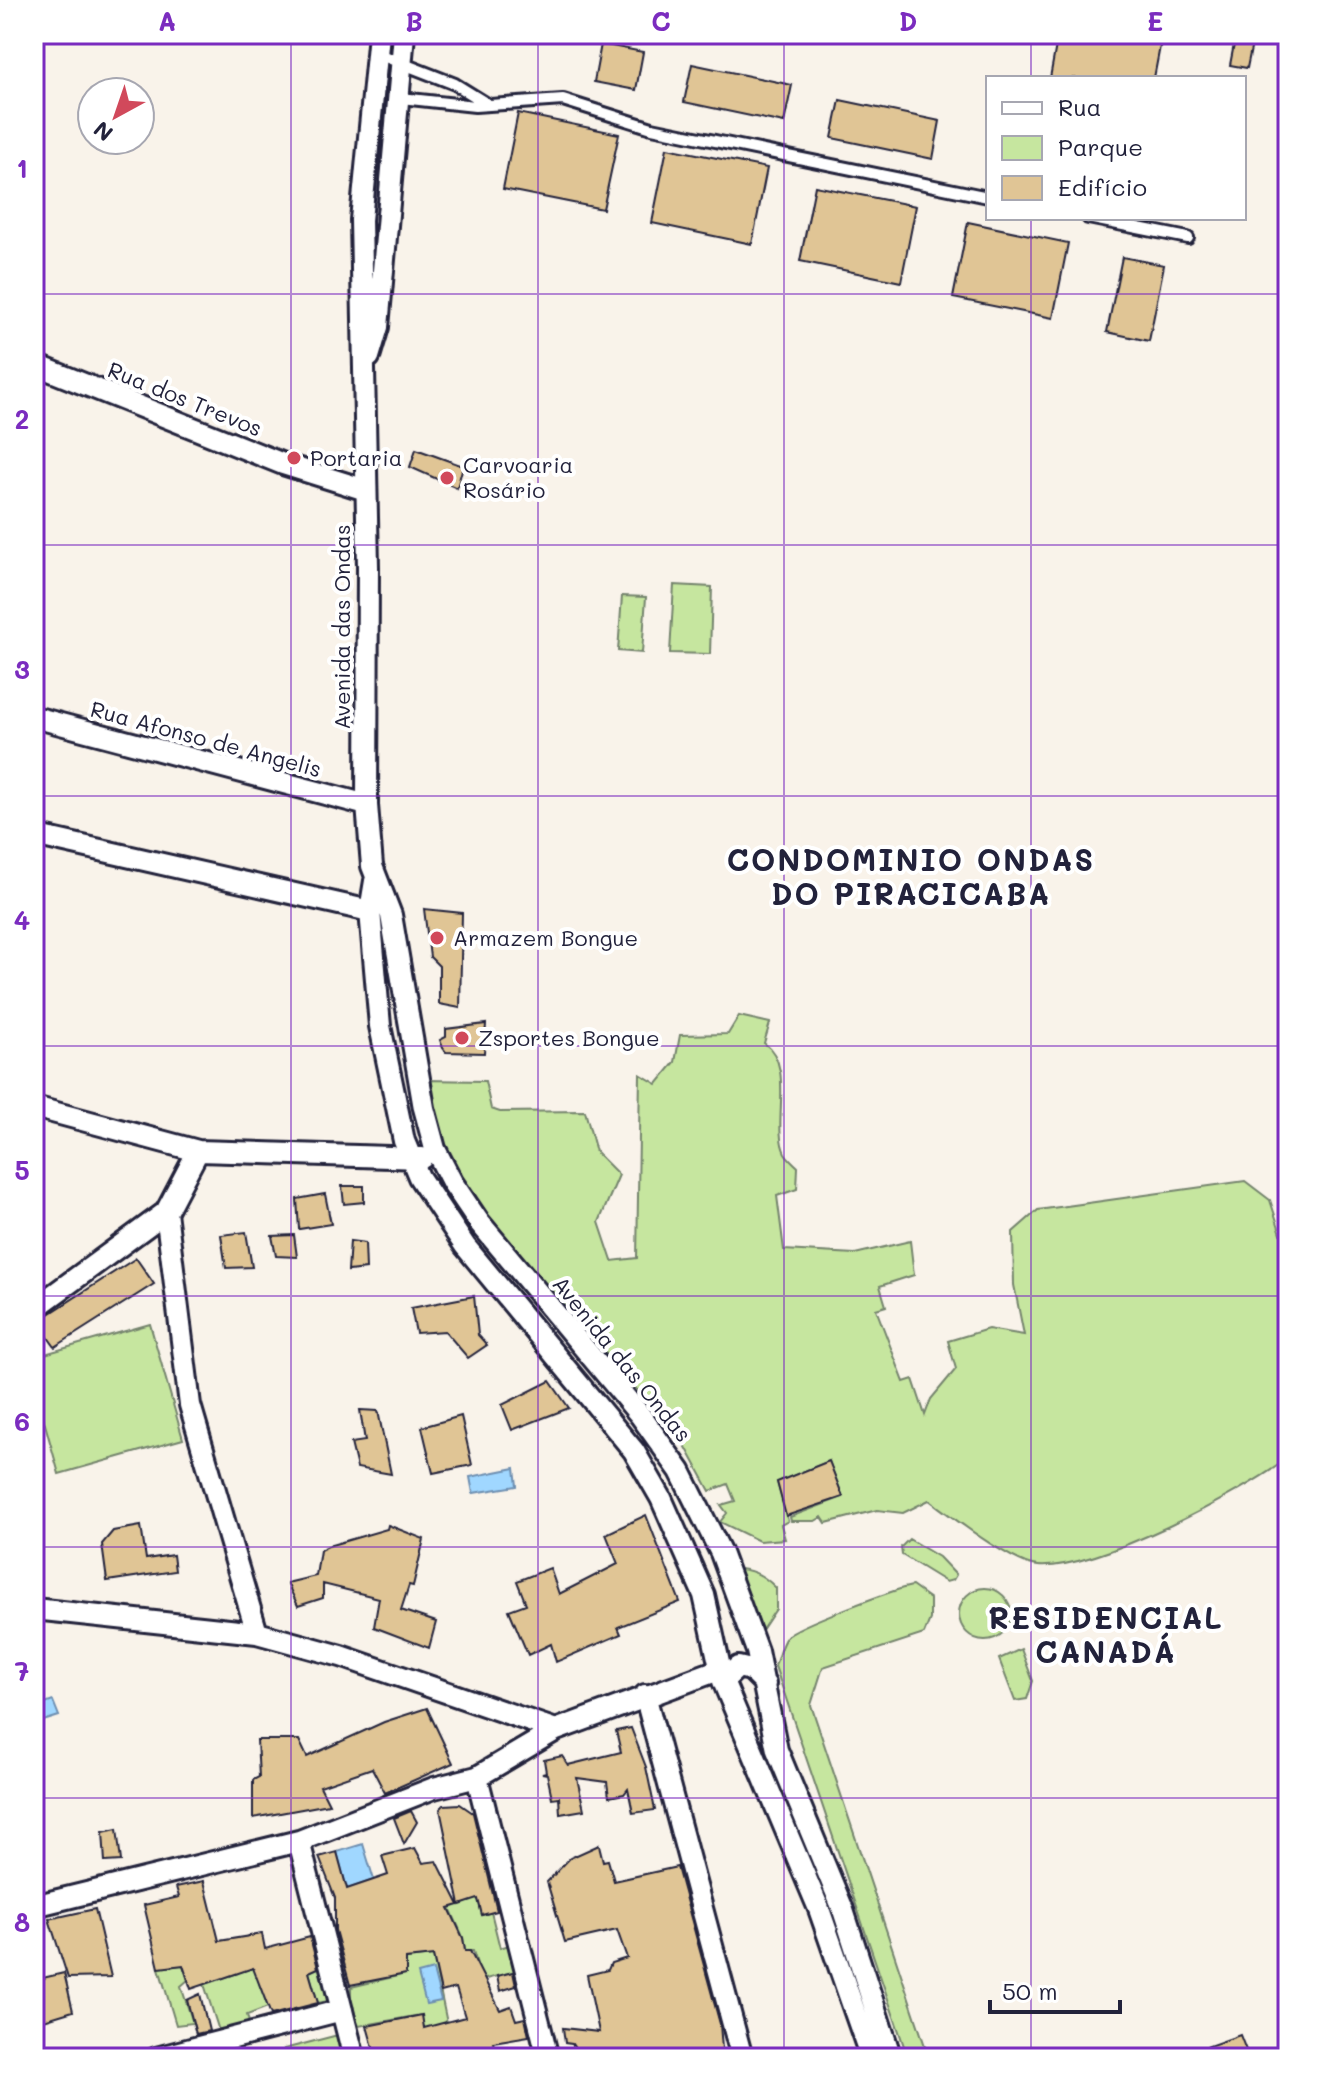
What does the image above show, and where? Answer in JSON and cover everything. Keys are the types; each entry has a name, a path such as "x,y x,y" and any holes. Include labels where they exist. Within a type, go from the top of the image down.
{"street":[{"name":"Avenida das Ondas","path":"363,372 378,327 401,98 404,34"},
{"name":"Avenida das Ondas","path":"378,44 361,220 367,805 375,881 370,911 379,1004 391,1085 404,1141 427,1189 465,1246 634,1451 704,1595 722,1675 819,1909 871,2058"},
{"path":"374,100 375,183 392,194"},
{"path":"361,220 370,236 371,306 378,327"},
{"name":"Rua dos Trevos","path":"34,364 283,464 366,490"},
{"name":"Rua Afonso de Angelis","path":"34,717 367,805"},
{"path":"34,835 370,911"},
{"name":"Avenida das Ondas","path":"375,881 391,915 424,1108 442,1162 479,1222 640,1415 680,1471 721,1553 757,1651 777,1750 842,1907 891,2058"},
{"path":"377,974 399,973"},
{"path":"379,1004 406,1005"},
{"path":"34,1107 198,1151 411,1156 442,1162"},
{"path":"34,1309 166,1212 198,1151"},
{"path":"166,1212 190,1405 257,1633"},
{"path":"695,1573 721,1623 733,1632 740,1630 757,1651"},
{"path":"34,1609 257,1633 341,1656 556,1730"},
{"path":"34,1906 299,1841 434,1788 477,1777 556,1730 611,1711 645,1695 722,1675 738,1667 751,1670 765,1684"},
{"path":"645,1695 742,2058"},
{"path":"477,1777 548,2058"},
{"path":"299,1841 354,2058"},
{"path":"156,2058 342,2010"}],"lane":[{"path":"378,44 401,65 455,84 489,105"},
{"path":"452,105 455,84"},
{"path":"401,98 452,105 563,100 652,128 986,197"},
{"path":"1098,220 1188,238"}],"green space":[{"path":"674,585 712,587 710,654 670,653"},
{"path":"622,596 646,597 642,653 618,651"},
{"path":"739,1016 770,1023 764,1043 774,1053 779,1066 781,1141 785,1153 798,1167 797,1189 777,1196 784,1250 855,1254 910,1241 914,1275 880,1286 886,1306 876,1309 904,1382 913,1379 925,1415 931,1399 956,1369 948,1341 988,1329 1024,1335 1014,1285 1013,1232 1038,1210 1245,1181 1270,1200 1288,1255 1288,1458 1237,1491 1167,1527 1095,1556 1063,1564 1038,1566 1013,1557 929,1500 903,1513 877,1510 826,1523 822,1517 815,1521 791,1521 790,1517 843,1497 829,1461 777,1482 788,1521 781,1525 785,1539 759,1541 720,1522 727,1513 721,1505 735,1501 728,1484 710,1491 686,1447 550,1288 541,1289 487,1219 443,1148 425,1080 485,1081 491,1109 500,1112 585,1111 596,1152 619,1175 599,1222 612,1261 637,1258 640,1074 657,1084 675,1062 680,1035 728,1034"},
{"path":"150,1324 183,1439 59,1474 34,1385 34,1357"},
{"path":"909,1539 939,1557 956,1575 953,1580 946,1582 902,1555 901,1547"},
{"path":"736,1569 758,1574 776,1588 776,1609 762,1630"},
{"path":"912,1586 930,1599 930,1619 924,1634 823,1667 811,1705 929,2058 908,2058 775,1666 785,1639 794,1631 846,1608"},
{"path":"985,1588 1004,1595 1011,1614 1004,1633 985,1640 966,1633 959,1614 966,1595"},
{"path":"1021,1649 1033,1681 1027,1699 1015,1701 999,1659"},
{"path":"475,1886 482,1915 491,1912 500,1948 512,1944 516,1971 482,1980 473,1951 465,1951 463,1937 450,1908 466,1903"},
{"path":"433,1956 453,2052 429,2053 421,2015 359,2026 351,2010 351,1987 406,1974 406,1959"},
{"path":"267,1957 274,1976 259,1983 268,2007 247,2015 250,2026 220,2034 204,1984 238,1973"},
{"path":"183,1965 188,1980 181,1986 193,2023 176,2025 159,1968"},
{"path":"323,1966 333,2000 318,2003 309,1972"},
{"path":"338,2035 345,2058 286,2058 284,2049"}],"water":[{"path":"515,1468 517,1486 473,1493 470,1477"},
{"path":"53,1701 59,1716 34,1724 34,1708"},
{"path":"363,1844 374,1880 347,1889 337,1852"},
{"path":"433,1970 441,2001 426,2004 418,1974"}],"building":[{"path":"1058,34 1125,34 1161,41 1154,76 1050,76"},
{"path":"1236,34 1254,34 1247,68 1230,65"},
{"path":"601,44 643,52 636,90 594,82"},
{"path":"692,64 792,85 784,123 684,102"},
{"path":"840,100 940,121 933,159 832,138"},
{"path":"518,113 619,134 603,209 503,189"},
{"path":"667,148 767,168 752,244 652,223"},
{"path":"815,186 916,206 901,282 800,261"},
{"path":"968,222 1068,243 1053,318 953,298"},
{"path":"1122,257 1164,265 1149,341 1107,332"},
{"name":"Carvoaria Rosário","path":"416,449 463,466 457,488 410,467"},
{"path":"424,909 462,913 460,1008 439,1004 439,966 430,957"},
{"path":"486,1024 484,1053 446,1052 443,1048 440,1040 446,1037 446,1029"},
{"path":"342,1186 364,1186 364,1202 344,1204"},
{"path":"325,1194 331,1224 299,1229 297,1199"},
{"path":"246,1232 252,1267 226,1268 221,1235"},
{"path":"294,1235 297,1257 276,1256 272,1236"},
{"path":"350,1241 365,1243 366,1269 348,1271"},
{"path":"136,1258 154,1284 55,1347 37,1322"},
{"path":"474,1296 478,1335 487,1345 468,1358 445,1331 416,1333 411,1308"},
{"path":"550,1381 569,1408 512,1430 502,1405"},
{"path":"360,1410 378,1411 391,1474 357,1468 351,1443 365,1441"},
{"path":"461,1416 472,1465 433,1473 422,1427"},
{"path":"829,1461 843,1497 786,1516 777,1482"},
{"path":"646,1515 680,1602 618,1627 621,1634 556,1662 551,1644 528,1655 509,1610 526,1604 517,1581 550,1568 559,1594 618,1564 606,1534"},
{"path":"388,1525 424,1539 413,1586 409,1585 401,1610 436,1622 429,1648 374,1627 379,1598 323,1584 323,1598 298,1606 287,1583 316,1576 320,1550 387,1529"},
{"path":"141,1526 146,1559 173,1555 175,1571 107,1581 102,1544 113,1531"},
{"path":"427,1708 453,1763 385,1793 372,1768 320,1786 329,1804 253,1818 253,1780 259,1777 257,1740 299,1740 307,1757 384,1722"},
{"path":"631,1728 646,1767 655,1810 633,1813 628,1789 624,1794 609,1797 607,1782 577,1778 584,1810 560,1814 559,1797 552,1798 547,1774 542,1773 546,1772 544,1760 562,1756 568,1765 621,1752 616,1731"},
{"path":"460,1804 473,1813 497,1911 482,1915 478,1899 460,1905 440,1809 444,1805"},
{"path":"411,1811 417,1822 404,1844 394,1818"},
{"path":"117,1829 121,1861 105,1862 103,1832"},
{"path":"599,1845 603,1861 608,1860 614,1881 677,1867 720,2024 722,2049 714,2058 581,2058 572,2044 565,2043 563,2028 599,2032 587,1975 608,1970 611,1963 627,1958 617,1930 565,1942 547,1882 570,1858"},
{"path":"415,1848 423,1863 437,1861 459,1905 449,1908 463,1938 465,1951 470,1951 500,2010 511,2006 516,2020 525,2018 529,2036 493,2042 497,2058 453,2058 450,2048 405,2058 376,2058 367,2026 422,2015 424,2028 465,2017 456,1988 441,1992 433,1956 406,1959 406,1974 350,1985 335,1930 335,1898 319,1857 337,1852 347,1889 388,1875 382,1856"},
{"path":"204,1881 219,1941 262,1934 265,1949 310,1937 318,1968 309,1972 318,2003 271,2015 253,1968 191,1989 183,1965 159,1968 144,1905 179,1897 176,1887"},
{"path":"95,1909 111,1977 68,1978 49,1919"},
{"path":"513,1972 516,1986 500,1991 497,1976"},
{"path":"64,1973 73,2011 34,2023 34,1980"},
{"path":"200,1994 209,2031 196,2034 187,2000"},
{"path":"1240,2035 1249,2058 1210,2058 1206,2047"}],"place":[{"name":"Portaria","path":"294,458"},
{"name":"Carvoaria Rosário","path":"447,478"},
{"name":"Armazem Bongue","path":"437,938"},
{"name":"Zsportes Bongue","path":"462,1038"}],"district":[{"name":"CONDOMINIO ONDAS DO PIRACICABA","path":"911,878"},
{"name":"RESIDENCIAL CANADÁ","path":"1106,1636"}]}
